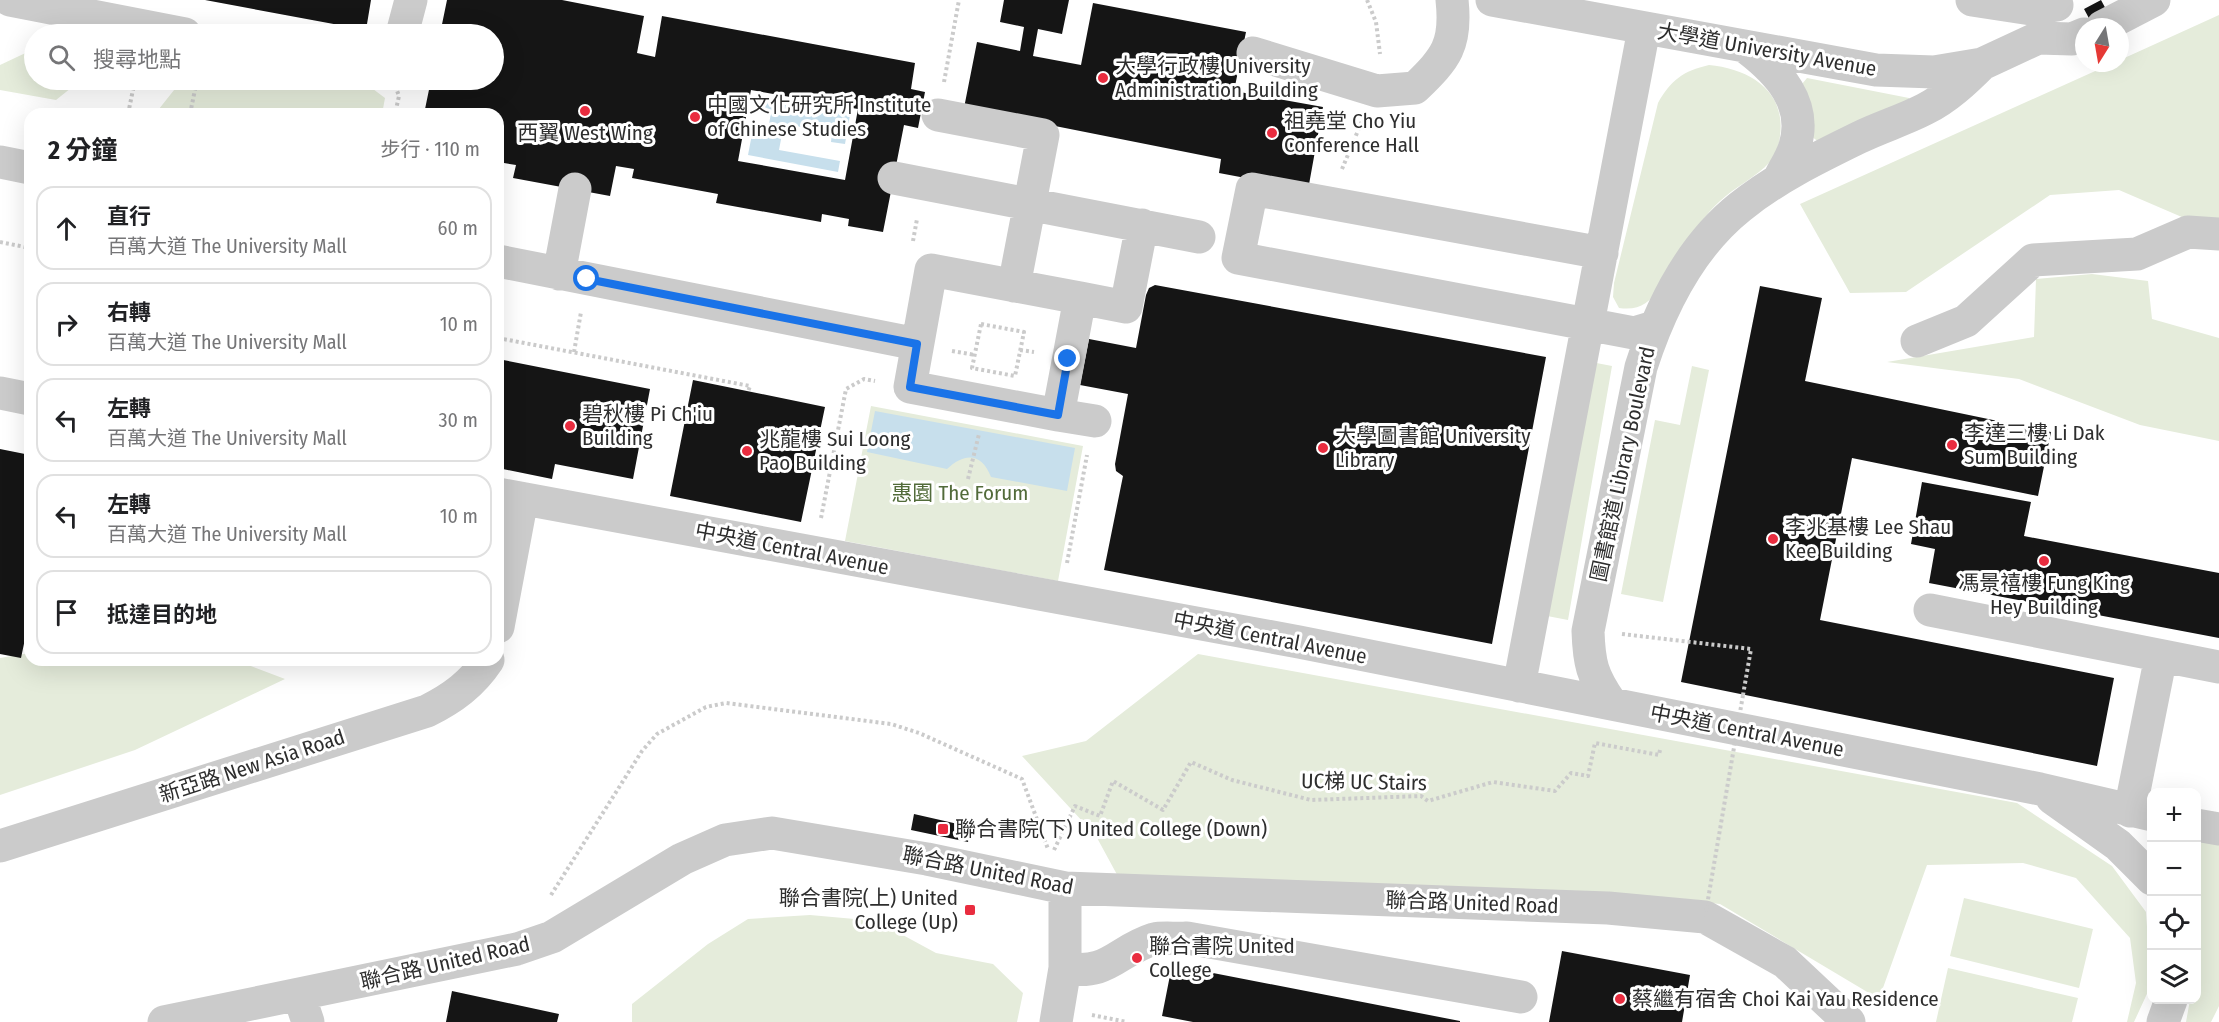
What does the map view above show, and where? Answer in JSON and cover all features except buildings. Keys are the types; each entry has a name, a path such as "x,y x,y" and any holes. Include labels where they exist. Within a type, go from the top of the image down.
{"street":[{"path":"10,0 134,24"},
{"path":"405,24 411,0"},
{"path":"1253,53 1377,91 1415,88 1442,61 1455,28 1452,0"},
{"name":"大學道 University Avenue","path":"1492,0 1876,70 1934,72 1982,64 2038,38 2075,38"},
{"path":"1972,0 2031,9 2062,2"},
{"path":"2119,18 2154,0"},
{"path":"2038,38 2045,20 2062,2"},
{"path":"1519,686 1644,29"},
{"path":"1748,48 1774,70 1789,91 1798,119 1795,146 1779,179"},
{"name":"圖書館道 Library Boulevard","path":"1611,703 1598,684 1589,663 1588,631 1641,367 1654,327 1700,248 1738,208 1779,179 1860,136 1926,109 1958,87 1982,64"},
{"path":"938,115 1043,135 1014,285"},
{"path":"0,162 24,167"},
{"path":"894,178 1198,237"},
{"path":"559,274 575,189"},
{"path":"1602,253 1252,189 1238,258 1635,333 1654,327"},
{"path":"1095,421 910,387 931,270 1126,307 1142,225"},
{"path":"1917,340 1966,321 2033,260 2137,254 2188,232 2219,234"},
{"path":"504,262 917,344"},
{"path":"1058,415 1080,298"},
{"path":"0,393 24,398"},
{"path":"504,562 510,496"},
{"name":"中央道 Central Avenue","path":"510,496 1611,703 2040,789 2141,813"},
{"path":"1930,610 2219,667"},
{"path":"2141,813 2161,656"},
{"name":"新亞路 New Asia Road","path":"0,846 427,711 449,700 469,685 483,666"},
{"name":"中央道 Central Avenue","path":"2040,789 2118,845 2147,875"},
{"path":"2201,826 2219,829"},
{"name":"聯合路 United Road","path":"164,1022 304,1008 517,949 543,940 682,859 725,840 772,833 927,859 1065,888 1585,907 1705,917 1785,962 1850,1022"},
{"path":"1056,1022 1065,968 1065,888"},
{"path":"1065,968 1083,971 1098,969 1155,939 1187,938 1521,997"},
{"path":"2163,1022 2169,1004"}],"path":[{"path":"938,115 959,0"},
{"path":"1330,204 1348,152 1377,91 1380,53 1376,22 1367,0"},
{"path":"129,108 133,90"},
{"path":"191,108 195,90"},
{"path":"396,108 399,96 397,90"},
{"path":"0,242 24,247"},
{"path":"981,324 1024,332 1015,376 972,368 981,324"},
{"path":"504,339 750,386 748,392"},
{"path":"828,477 846,389 864,379 910,387"},
{"path":"1059,599 1095,421"},
{"path":"968,479 980,431"},
{"path":"1690,641 1751,649 1705,917"},
{"name":"UC梯 UC Stairs","path":"548,900 650,742 657,734 716,704 891,724 919,733 1022,779 1051,856 1075,806 1100,816 1113,781 1163,810 1191,762 1232,780 1311,800 1421,796 1428,801 1493,782 1555,790 1571,773 1588,776 1595,743 1659,754 1668,716"}],"green space":[{"path":"2219,15 2219,233 2119,190 2050,195 1906,292 1850,293 1800,204 2093,72 2129,72 2129,56"},
{"path":"24,54 24,90 68,90 56,100 0,90 0,65"},
{"path":"1709,65 1738,71 1751,77 1771,94 1780,120 1777,150 1764,167 1709,212 1675,258 1658,290 1651,298 1643,305 1619,308 1613,297 1614,283 1658,103 1673,82 1692,70"},
{"path":"1807,78 1909,98 1909,101 1820,143 1811,136 1802,84"},
{"path":"174,90 374,90 385,98 383,108 160,108"},
{"path":"2092,274 2148,281 2152,319 2219,338 2219,441 2140,425 2019,379 1887,362 2034,337 2036,279"},
{"path":"1586,361 1612,366 1568,620 1542,615"},
{"path":"1692,366 1709,370 1663,602 1621,594 1655,420 1680,425"},
{"name":"惠園 The Forum","path":"871,406 1083,446 1058,581 845,541"},
{"path":"24,654 24,666 251,666 285,679 135,750 0,795 0,658"},
{"path":"1198,654 2017,803 2112,866 2146,912 2147,994 2134,1022 2127,1022 2136,983 2130,938 2076,878 2023,863 1927,865 1879,999 1720,904 1601,892 1127,893 1096,836 1022,756 1086,741"},
{"path":"2201,840 2219,845 2219,1006 2211,1022 2186,1022 2189,1004 2201,1004"},
{"path":"1964,898 2093,929 2079,988 1950,956"},
{"path":"810,915 877,921 936,953 993,964 1023,993 1017,1022 632,1022 632,1004 708,944 748,919"},
{"path":"1948,968 2078,998 2072,1022 1936,1022"}],"water":[{"path":"759,98 850,115 845,144 831,142 832,133 785,124 784,127 769,124 771,113 757,110"},
{"path":"768,131 782,134 779,150 840,161 838,172 748,155 752,134 766,137"},
{"path":"875,411 1075,448 1067,491 991,477 978,459 966,458 947,469 867,452"}],"place":[{"name":"大學行政樓 University Administration Building","path":"1103,78"},
{"name":"西翼 West Wing","path":"585,111"},
{"name":"中國文化研究所 Institute of Chinese Studies","path":"695,117"},
{"name":"祖堯堂 Cho Yiu Conference Hall","path":"1272,133"},
{"name":"碧秋樓 Pi Ch'iu Building","path":"570,426"},
{"name":"李達三樓 Li Dak Sum Building","path":"1952,445"},
{"name":"大學圖書館 University Library","path":"1323,448"},
{"name":"兆龍樓 Sui Loong Pao Building","path":"747,451"},
{"name":"李兆基樓 Lee Shau Kee Building","path":"1773,539"},
{"name":"馮景禧樓 Fung King Hey Building","path":"2044,561"},
{"name":"聯合書院(下) United College (Down)","path":"943,829"},
{"name":"聯合書院(上) United College (Up)","path":"970,910"},
{"name":"聯合書院 United College","path":"1137,958"},
{"name":"蔡繼有宿舍 Choi Kai Yau Residence","path":"1620,999"}],"route":[{"path":"587,279 917,344 910,387 1058,415 1068,359"}]}
